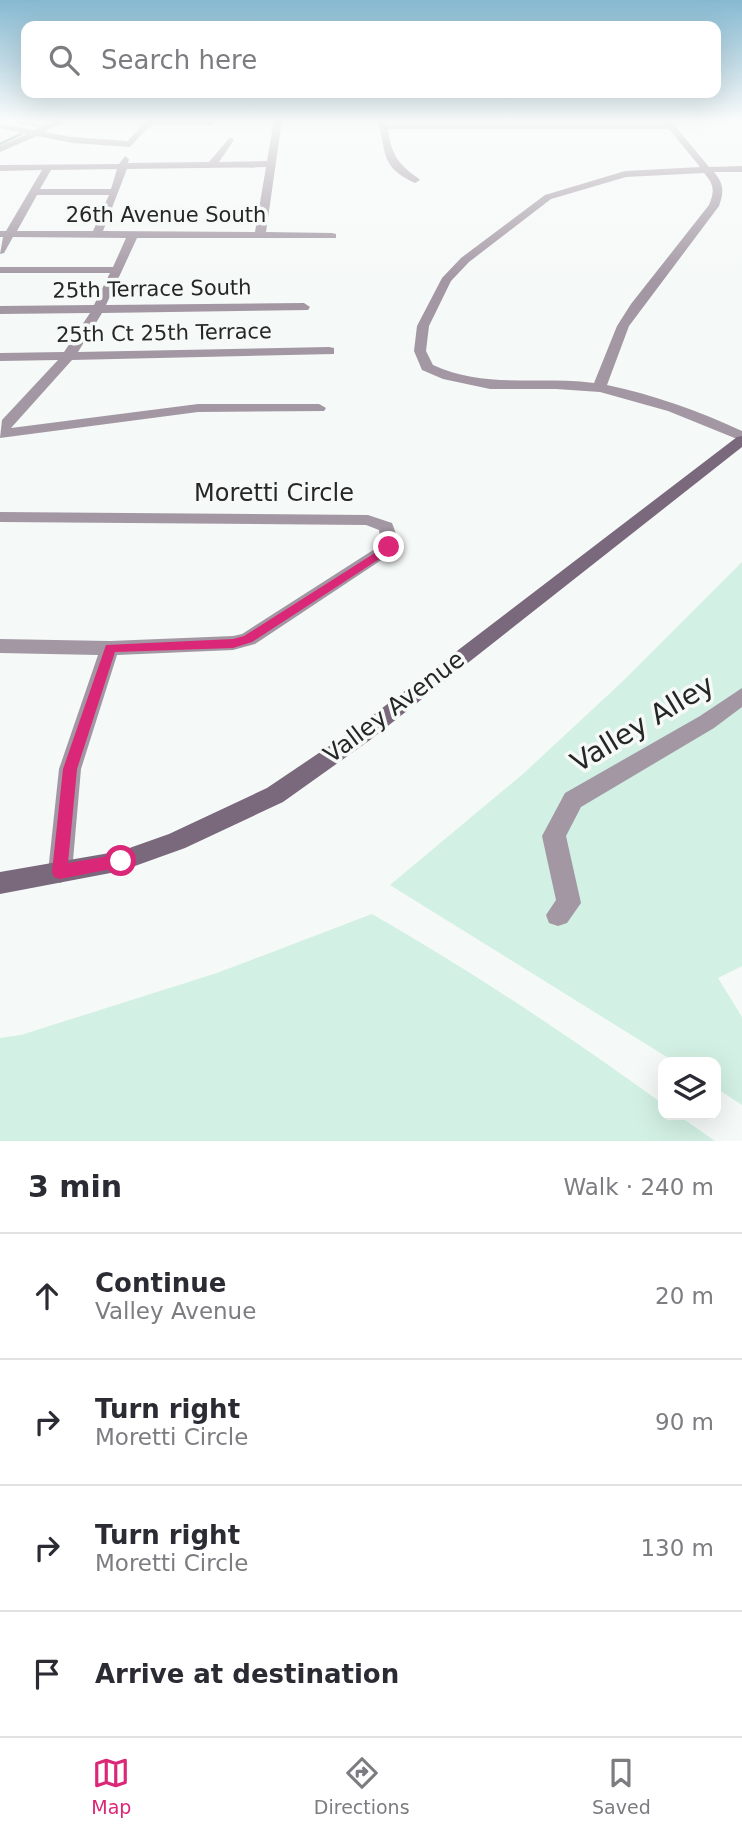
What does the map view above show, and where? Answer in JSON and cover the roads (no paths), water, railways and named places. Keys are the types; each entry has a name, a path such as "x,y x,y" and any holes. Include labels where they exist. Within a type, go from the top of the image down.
{"main road":[{"name":"Valley Avenue","path":"0,883 121,861 177,841 275,795 363,734 742,438"}],"street":[{"path":"0,251 4,234 45,173"},
{"path":"97,234 120,173"},
{"path":"260,235 269,173"},
{"path":"406,173 415,180"},
{"path":"640,173 625,174 548,197 465,260 446,279 423,326 420,351 427,367 462,382 494,387 539,385 599,388 702,419 742,438"},
{"path":"599,388 623,326 637,304 714,206 719,192 716,181 710,173"},
{"path":"34,192 115,192"},
{"name":"26th Avenue South","path":"4,234 332,236"},
{"path":"0,433 11,417 68,356 100,309 133,235"},
{"path":"0,270 117,270"},
{"name":"25th Terrace South","path":"0,310 304,307"},
{"name":"25th Ct 25th Terrace","path":"0,357 329,351"},
{"path":"0,433 29,432 198,408 319,408"},
{"name":"Moretti Circle","path":"0,517 368,520 386,527 390,539 389,547 248,639 233,643 110,648 0,646"},
{"path":"60,872 70,769 110,648"},
{"name":"Valley Alley","path":"558,915 569,903 554,836 573,800 707,722 742,696"}]}
